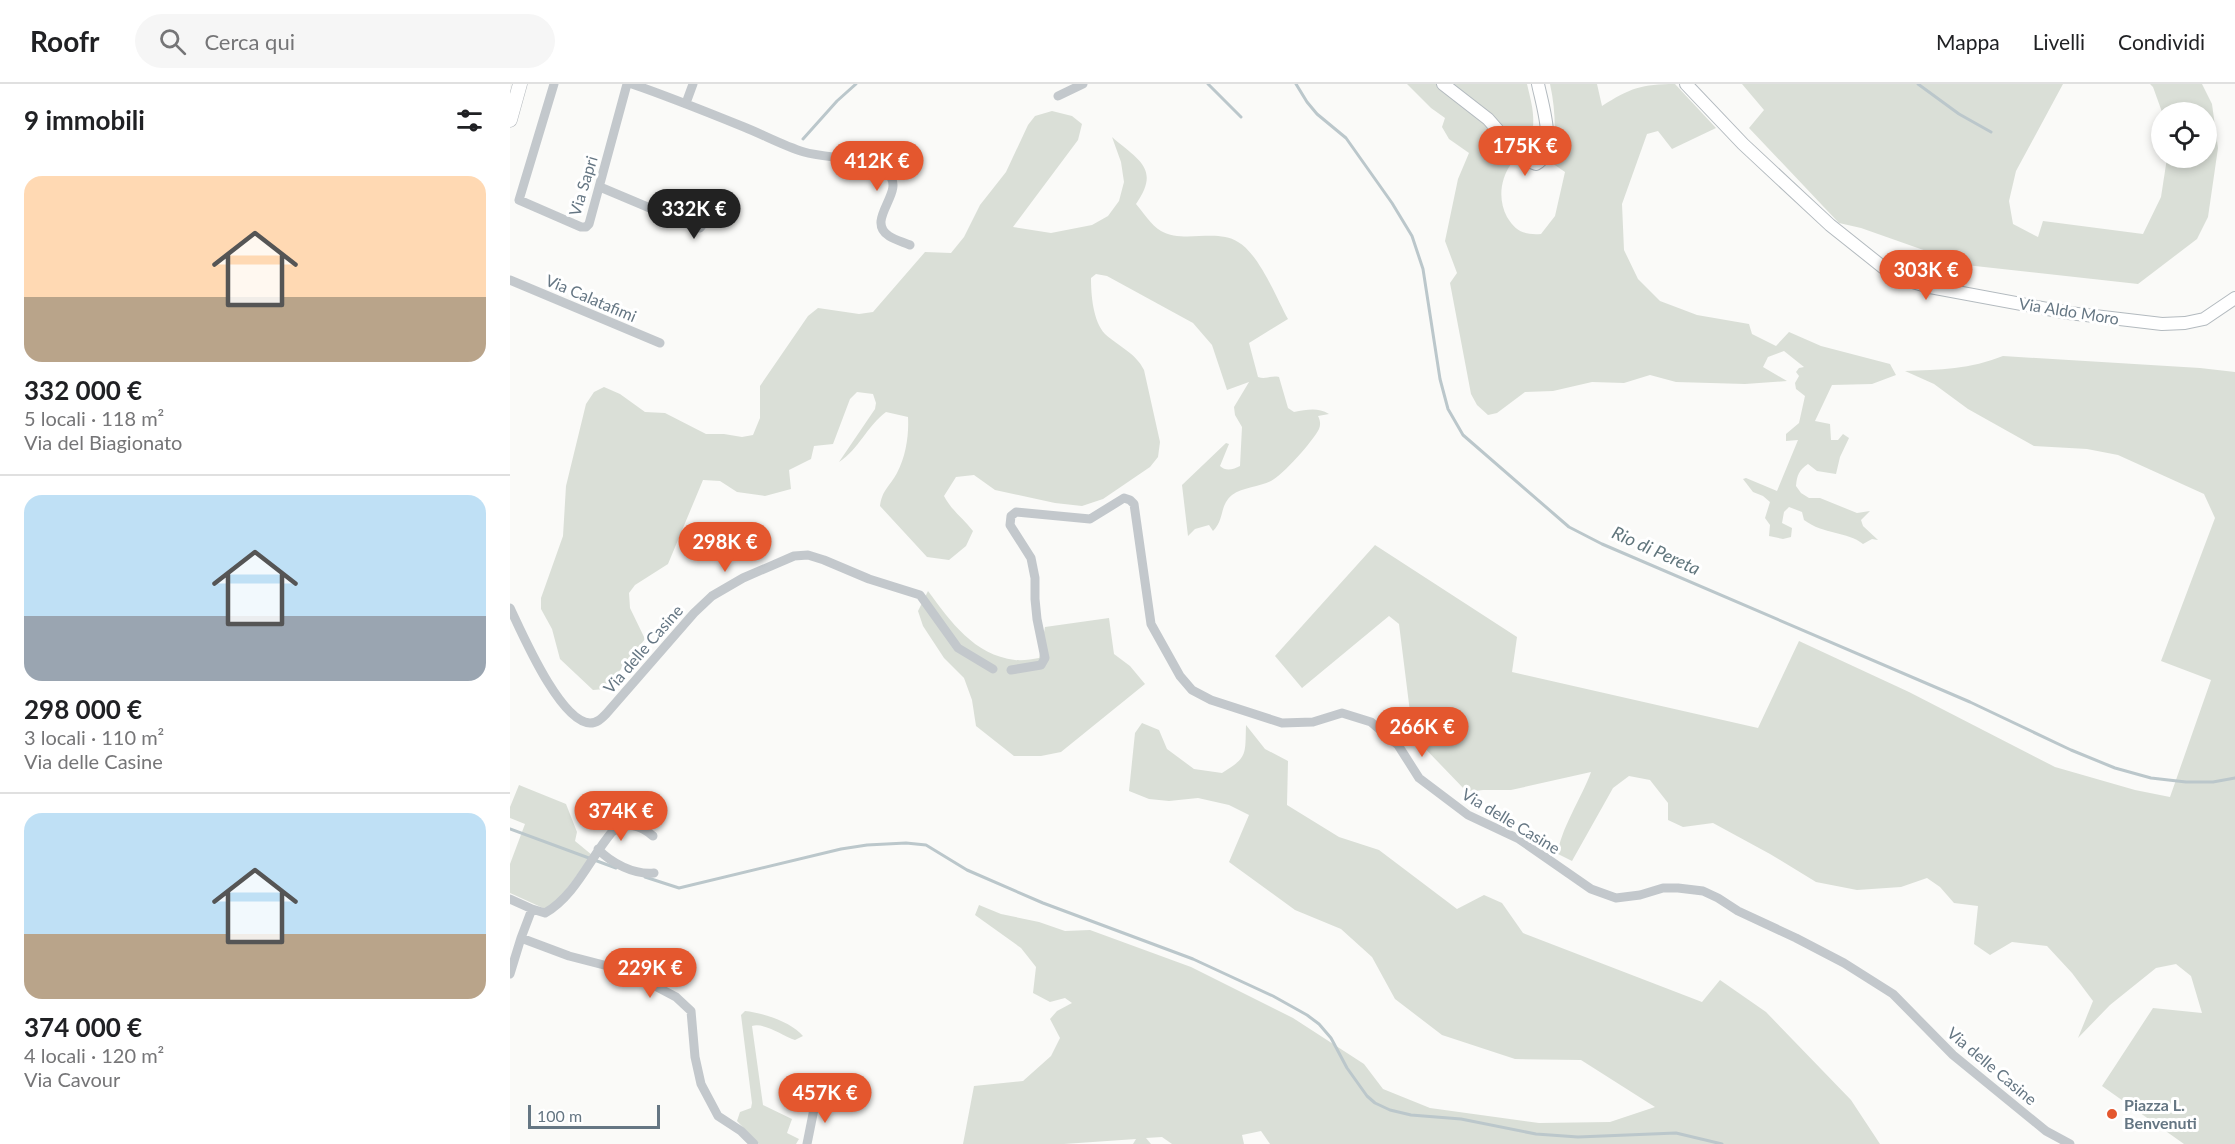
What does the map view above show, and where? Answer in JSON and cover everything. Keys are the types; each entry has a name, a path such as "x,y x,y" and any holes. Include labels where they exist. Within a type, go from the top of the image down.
{"main road":[{"path":"1443,84 1488,119 1523,159 1536,164 1544,158 1547,146 1547,124 1538,84"},
{"name":"Via Aldo Moro","path":"1686,84 1743,144 1830,225 1888,272 1902,279 1930,287 2069,313 2162,324 2204,319 2235,298"},
{"path":"511,112 517,85"}],"street":[{"name":"Via Sapri","path":"554,84 519,200 581,227 589,224 627,84"},
{"path":"632,84 686,103 804,152 874,166 889,175 893,182 892,192 883,210 882,228 887,236 910,245"},
{"path":"686,103 693,84"},
{"path":"1058,96 1083,84"},
{"path":"600,187 684,222"},
{"name":"Via Calatafimi","path":"510,280 660,343"},
{"name":"Via delle Casine","path":"1011,670 1041,665 1045,658 1037,619 1035,578 1031,558 1010,525 1011,516 1016,512 1090,519 1124,498 1130,500 1134,504 1150,624 1180,676 1192,690 1211,700 1282,723 1313,722 1341,713 1371,722 1398,745 1419,778 1468,815 1519,839 1591,889 1616,898 1640,895 1663,888 1703,891 1738,911 1796,938 1844,963 1893,994 1953,1055 2046,1131 2070,1144"},
{"name":"Via delle Casine","path":"510,608 538,668 569,710 583,721 592,723 599,721 606,714 693,613 712,596 743,578 794,556 808,555 869,579 920,595 958,648 993,669"},
{"path":"510,899 545,913 555,907 570,890 612,831 622,826 633,825 643,827 653,836"},
{"path":"593,856 646,874 654,873"},
{"path":"510,974 532,909"},
{"path":"521,938 569,956 627,971 676,997 691,1011 695,1057 701,1084 718,1116 741,1131 754,1144"},
{"path":"807,1144 816,1099"}],"shaded area":[{"path":"1407,84 1527,84 1533,118 1531,139 1528,146 1507,170 1501,197 1507,217 1514,226 1521,232 1541,234 1555,216 1565,172 1552,163 1555,124 1550,84 1597,84 1602,106 1637,88 1675,84 1716,128 1672,149 1658,131 1647,134 1622,204 1624,250 1638,279 1660,301 1697,315 1749,324 1752,334 1776,346 1789,332 1821,346 1890,364 1896,375 1872,384 1832,385 1815,421 1830,424 1831,440 1838,440 1843,434 1849,438 1840,457 1836,474 1817,471 1808,464 1799,473 1796,486 1809,498 1820,498 1857,513 1870,511 1861,520 1863,526 1878,540 1872,539 1863,544 1850,537 1819,528 1804,520 1802,512 1789,507 1784,512 1782,523 1792,528 1791,537 1783,539 1769,536 1770,525 1765,518 1770,502 1753,492 1743,479 1746,478 1777,491 1798,440 1786,441 1786,434 1799,423 1805,396 1796,389 1795,383 1799,376 1796,372 1799,368 1804,367 1784,351 1768,357 1763,367 1787,381 1745,384 1676,382 1650,375 1624,383 1592,382 1553,391 1525,392 1497,413 1488,415 1477,405 1471,394 1450,283 1457,273 1445,241 1458,179 1469,153 1449,139 1442,127 1445,118 1431,108"},
{"path":"1742,84 2063,84 2016,171 2009,201 2013,224 2038,237 2043,221 2143,234 2161,197 2165,168 2215,168 2208,217 2197,239 2138,284 1966,265 1861,228 1839,223 1749,128 1764,110"},
{"path":"2150,84 2202,84 2211,102 2158,102"},
{"path":"1052,111 1072,116 1082,124 1078,140 1013,227 1051,233 1092,225 1108,216 1119,201 1124,182 1121,162 1112,137 1143,166 1146,182 1136,204 1157,228 1170,235 1229,238 1246,248 1260,266 1288,319 1249,343 1258,377 1279,377 1288,408 1294,412 1316,410 1329,414 1318,416 1320,427 1311,441 1276,478 1232,495 1225,504 1219,522 1213,531 1209,525 1195,529 1188,536 1182,485 1226,443 1229,444 1220,466 1233,469 1240,466 1242,427 1235,415 1234,407 1249,382 1227,390 1212,345 1193,323 1107,276 1096,274 1091,278 1093,308 1101,329 1132,354 1144,370 1160,442 1158,457 1150,467 1103,499 1082,506 1055,503 995,490 974,475 956,477 944,496 973,531 966,546 949,560 927,557 880,506 884,492 903,460 908,417 886,412 873,424 852,451 839,462 875,409 873,394 857,392 850,399 833,444 814,446 811,459 789,470 791,489 765,496 737,492 720,481 703,480 668,564 635,585 629,593 630,608 645,639 605,689 593,690 560,659 552,629 541,609 541,598 563,536 566,486 586,404 594,392 604,387 620,394 645,412 665,413 706,434 742,437 753,435 760,418 760,386 808,316 818,308 859,314 873,312 925,252 951,253 964,237 980,205 1006,172 1028,125 1035,116"},
{"path":"2003,356 2235,372 2235,1144 2184,1144 2102,1086 2153,1008 2202,1013 2191,976 2176,964 2156,968 2110,1005 2078,1038 2093,1001 2072,973 2047,946 2012,942 1990,955 1974,944 1978,906 1954,903 1940,887 1927,878 1901,887 1857,890 1816,882 1713,823 1683,827 1668,820 1668,803 1650,780 1629,776 1613,788 1572,861 1558,854 1562,835 1591,772 1511,790 1467,792 1413,736 1399,624 1389,616 1302,688 1275,656 1375,545 1517,637 1512,672 1758,728 1799,641 1909,692 2055,767 2135,790 2170,797 2211,680 2161,661 2215,518 2204,494 2118,455 2087,449 2034,446 1968,409 1934,384 1905,371 1967,366"},
{"path":"928,591 955,625 976,644 1000,657 1015,660 1039,658 1045,627 1109,618 1114,654 1130,666 1145,684 1061,752 1041,756 1014,756 976,726 972,700 964,678 944,658 923,626 918,611"},
{"path":"1142,723 1159,730 1167,749 1194,769 1222,773 1241,759 1245,749 1246,725 1265,749 1288,761 1287,805 1339,837 1379,850 1457,909 1484,895 1502,903 1523,933 1702,1002 1720,980 1766,1012 1851,1100 1880,1144 1270,1144 1261,1131 1242,1135 1244,1144 1172,1144 1162,1137 1146,1138 1151,1144 1133,1144 1136,1139 1064,1144 963,1144 974,1086 1023,1081 1051,1056 1060,1038 1050,1019 1057,1011 1072,1003 1065,998 1050,1002 1033,993 1036,967 1021,948 975,915 979,905 1001,914 1039,922 1065,931 1090,930 1191,967 1293,1018 1364,1064 1383,1089 1430,1108 1539,1123 1610,1122 1655,1107 1581,1060 1515,1059 1442,1035 1395,999 1372,957 1341,929 1295,910 1229,862 1249,815 1229,805 1198,798 1169,801 1149,799 1129,791 1135,733"},
{"path":"519,785 566,804 577,832 575,841 592,855 556,903 549,908 543,908 510,893 510,864 525,824 510,818 510,807"},
{"path":"745,1011 777,1019 792,1026 803,1036 795,1040 762,1026 752,1026 763,1105 792,1119 787,1133 799,1139 796,1144 759,1144 737,1121 740,1112 751,1108 752,1103 741,1015"}],"waterway":[{"path":"803,139 837,101 856,84"},
{"path":"1208,84 1241,117"},
{"name":"Rio di Pereta","path":"1296,84 1317,114 1346,138 1392,203 1412,236 1423,269 1440,379 1448,409 1463,435 1569,527 1602,544 1970,702 2071,750 2115,768 2151,778 2186,782 2213,782 2235,778"},
{"path":"1918,84 1959,114 1991,132"},
{"path":"510,829 616,868"},
{"path":"645,877 679,888 841,849 906,843 926,845 967,870 1043,903 1193,959 1273,996 1307,1015 1319,1024 1331,1038 1347,1068 1367,1096 1375,1103 1390,1110 1411,1115 1461,1119 1536,1134 1578,1137 1676,1133 1722,1144"}],"place":[{"name":"Piazza L. Benvenuti","path":"2112,1114"}]}
